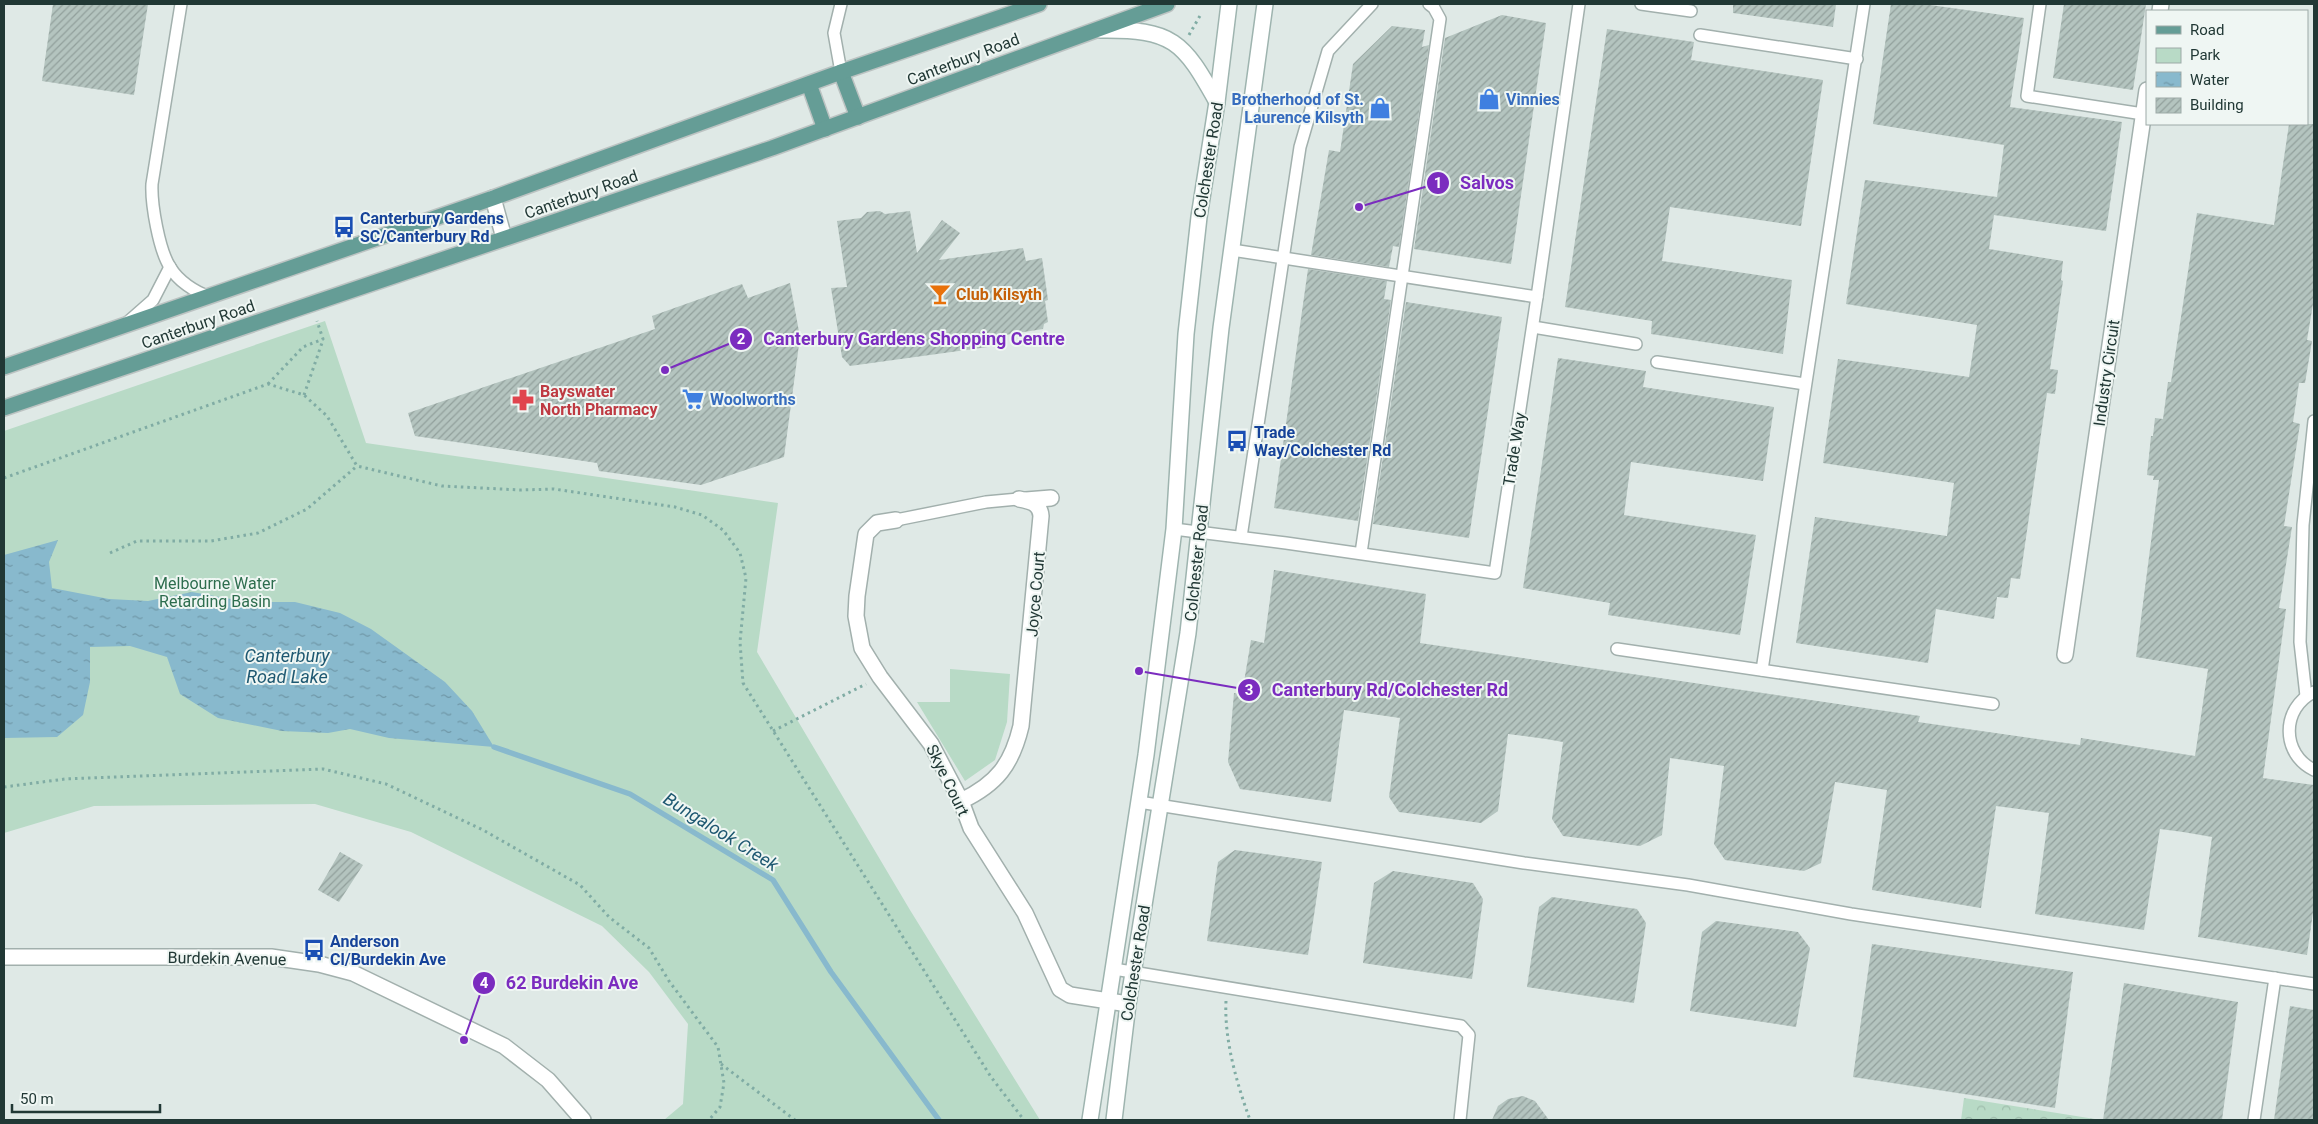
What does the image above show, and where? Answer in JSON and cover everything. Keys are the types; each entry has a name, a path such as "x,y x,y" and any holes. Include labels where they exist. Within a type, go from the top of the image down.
{"main road":[{"name":"Canterbury Road","path":"4,367 493,198 841,72 1039,4"},
{"name":"Canterbury Road","path":"4,408 825,129 1167,4"},
{"name":"Colchester Road","path":"1090,1120 1139,802 1174,529 1186,334 1199,217 1217,102 1229,4"},
{"name":"Colchester Road","path":"1114,1120 1128,1004 1188,634 1220,328 1265,4"},
{"path":"1092,30 1132,29 1149,32 1180,47 1191,57 1217,102"},
{"path":"841,72 858,117"},
{"path":"810,84 825,129"},
{"name":"Industry Circuit","path":"2065,656 2146,96"},
{"path":"493,198 504,238"},
{"name":"Joyce Court","path":"961,801 978,793 1002,772 1016,746 1024,707 1042,516 1040,509 1022,500"},
{"name":"Skye Court","path":"896,520 877,523 866,534 857,596 858,634 862,648 880,677 931,744 961,801 971,828 1024,913 1060,989 1070,995 1128,1004"},
{"name":"Burdekin Avenue","path":"4,957 271,957 319,964 353,974 504,1046 548,1080 583,1120"}],"lane":[{"path":"180,4 151,201 170,267 192,288 210,297"},
{"path":"841,4 834,32 841,72"},
{"path":"1241,537 1300,147 1328,51 1372,4"},
{"name":"Trade Way","path":"1174,529 1361,553 1495,573 1533,327 1578,4"},
{"path":"1641,4 1691,11"},
{"path":"1762,670 1864,4"},
{"path":"2040,4 2027,96 2143,114"},
{"path":"1361,553 1440,19 1436,5"},
{"path":"1700,35 1857,59"},
{"path":"1232,250 1537,297"},
{"path":"123,326 154,300 170,267"},
{"path":"1533,327 1636,344"},
{"path":"1657,362 1805,384"},
{"path":"2314,420 2303,524 2300,642 2310,694 2292,713 2289,735 2296,756 2314,770"},
{"name":"Joyce Court","path":"896,520 977,503 1022,500"},
{"path":"1617,648 1993,704"},
{"path":"1139,802 1524,862 1688,885 1851,914 2314,984"},
{"path":"1114,969 1461,1026 1469,1035 1460,1120"},
{"path":"2254,1120 2275,978"}],"path":[{"path":"1187,37 1201,14"},
{"path":"304,394 323,339 318,321"},
{"path":"4,478 243,395 268,384 303,347 323,339"},
{"path":"268,384 304,394 327,416 357,466 442,486 521,490 554,489 675,508 702,515 723,530 740,553 746,578 740,642 743,683 991,1077 1024,1120"},
{"path":"110,553 137,541 211,541 258,533 307,509 357,466"},
{"path":"773,731 880,677"},
{"path":"4,787 65,779 323,769 386,784 483,830 580,885 608,917 649,948 669,981 718,1047 724,1083 720,1107 709,1120"},
{"path":"1227,988 1226,1012 1231,1048 1238,1083 1250,1120"},
{"path":"720,1064 795,1120"}],"green space":[{"name":"Melbourne Water Retarding Basin","path":"325,321 366,443 778,503 757,652 910,910 1040,1120 664,1120 683,1104 688,1024 649,972 602,926 411,832 315,804 94,806 4,833 4,431"},
{"path":"950,669 1010,674 1007,722 995,760 965,781 917,702 950,702"},
{"path":"1964,1098 2101,1120 1961,1120"}],"water":[{"name":"Canterbury Road Lake","path":"58,540 49,562 52,588 109,599 148,601 192,592 248,602 295,602 340,613 371,629 445,682 472,711 494,747 389,738 350,729 328,733 282,731 218,718 180,694 167,657 130,646 90,647 90,682 83,715 57,737 4,738 4,555"}],"building":[{"path":"53,4 148,4 134,95 42,81"},
{"path":"1733,4 1836,4 1833,27 1733,13"},
{"path":"1891,4 1923,4 2024,18 2010,107 2122,122 2106,231 1994,215 1989,249 2063,261 2061,280 2063,281 2050,369 2058,370 2055,394 2047,393 2020,579 2011,578 2008,598 1997,597 1994,619 1936,609 1928,663 1796,643 1815,517 1947,536 1954,483 1823,463 1838,359 1969,377 1977,325 1846,304 1865,180 1997,197 2004,145 1873,124"},
{"path":"2064,4 2146,4 2133,90 2053,78"},
{"path":"1502,15 1546,23 1511,264 1414,249 1445,38"},
{"path":"1392,26 1425,30 1422,47 1429,45 1399,247 1393,246 1389,267 1311,255 1329,150 1340,152 1353,64"},
{"path":"1607,29 1694,42 1691,60 1823,80 1801,226 1670,207 1662,261 1792,280 1783,354 1651,334 1652,321 1565,307"},
{"path":"2314,124 2314,298 2307,340 2312,341 2305,383 2299,383 2293,422 2300,424 2284,526 2292,527 2279,608 2286,609 2263,778 2314,785 2314,905 2307,955 2198,937 2212,837 2183,832 2160,829 2144,930 2035,914 2049,813 1996,806 1981,908 1872,890 1887,790 1835,782 1821,863 1804,871 1725,860 1714,844 1724,766 1670,758 1662,835 1640,846 1563,836 1552,819 1563,742 1546,739 1508,734 1498,811 1481,823 1399,812 1389,797 1400,718 1344,710 1331,802 1240,789 1228,762 1234,693 1242,694 1251,640 1264,643 1274,570 1426,594 1420,643 1920,716 1918,722 2080,745 2081,738 2195,756 2208,669 2136,657 2159,480 2153,480 2154,476 2147,475 2151,436 2153,436 2155,418 2163,419 2168,382 2171,382 2197,213 2274,225 2289,125"},
{"name":"Club Kilsyth","path":"880,211 885,214 910,211 917,253 942,220 960,233 939,260 1023,248 1026,261 1042,258 1048,300 1045,301 1048,322 1044,324 1043,329 999,336 995,346 850,366 842,357 831,288 847,287 837,221 861,218 867,212"},
{"path":"1308,269 1387,281 1384,299 1391,300 1358,521 1274,508"},
{"path":"790,283 800,337 784,457 701,485 599,471 597,463 415,436 408,413 655,329 652,316 742,284 748,298"},
{"path":"1406,302 1502,317 1469,538 1373,524"},
{"path":"1558,358 1646,371 1643,387 1774,407 1763,481 1631,462 1624,515 1756,535 1740,635 1608,615 1610,603 1523,588"},
{"path":"1235,850 1322,862 1308,955 1207,941 1218,862"},
{"path":"340,852 363,865 339,902 318,890"},
{"path":"1393,871 1473,883 1483,899 1472,979 1363,963 1374,883"},
{"path":"1552,897 1637,909 1646,923 1634,1003 1527,987 1539,907"},
{"path":"1716,921 1798,932 1810,948 1796,1027 1690,1011 1702,932"},
{"path":"1872,944 2073,972 2055,1108 1853,1077"},
{"path":"2124,983 2238,1002 2222,1120 2103,1120"},
{"path":"2290,1006 2314,1010 2314,1120 2274,1120"},
{"path":"1523,1096 1535,1101 1549,1120 1492,1120 1498,1106 1508,1099"}],"waterway":[{"name":"Bungalook Creek","path":"494,747 630,794 773,880 831,972 939,1120"}],"place":[{"name":"Vinnies","path":"1489,99"},
{"name":"Brotherhood of St. Laurence Kilsyth","path":"1380,108"},
{"name":"Salvos","path":"1359,207"},
{"name":"Canterbury Gardens SC/Canterbury Rd","path":"344,227"},
{"name":"Club Kilsyth","path":"940,294"},
{"name":"Canterbury Gardens Shopping Centre","path":"665,370"},
{"name":"Woolworths","path":"693,399"},
{"name":"Bayswater North Pharmacy","path":"523,400"},
{"name":"Trade Way/Colchester Rd","path":"1237,441"},
{"name":"Canterbury Rd/Colchester Rd","path":"1139,671"},
{"name":"Anderson Cl/Burdekin Ave","path":"314,950"},
{"name":"62 Burdekin Ave","path":"464,1040"}]}
